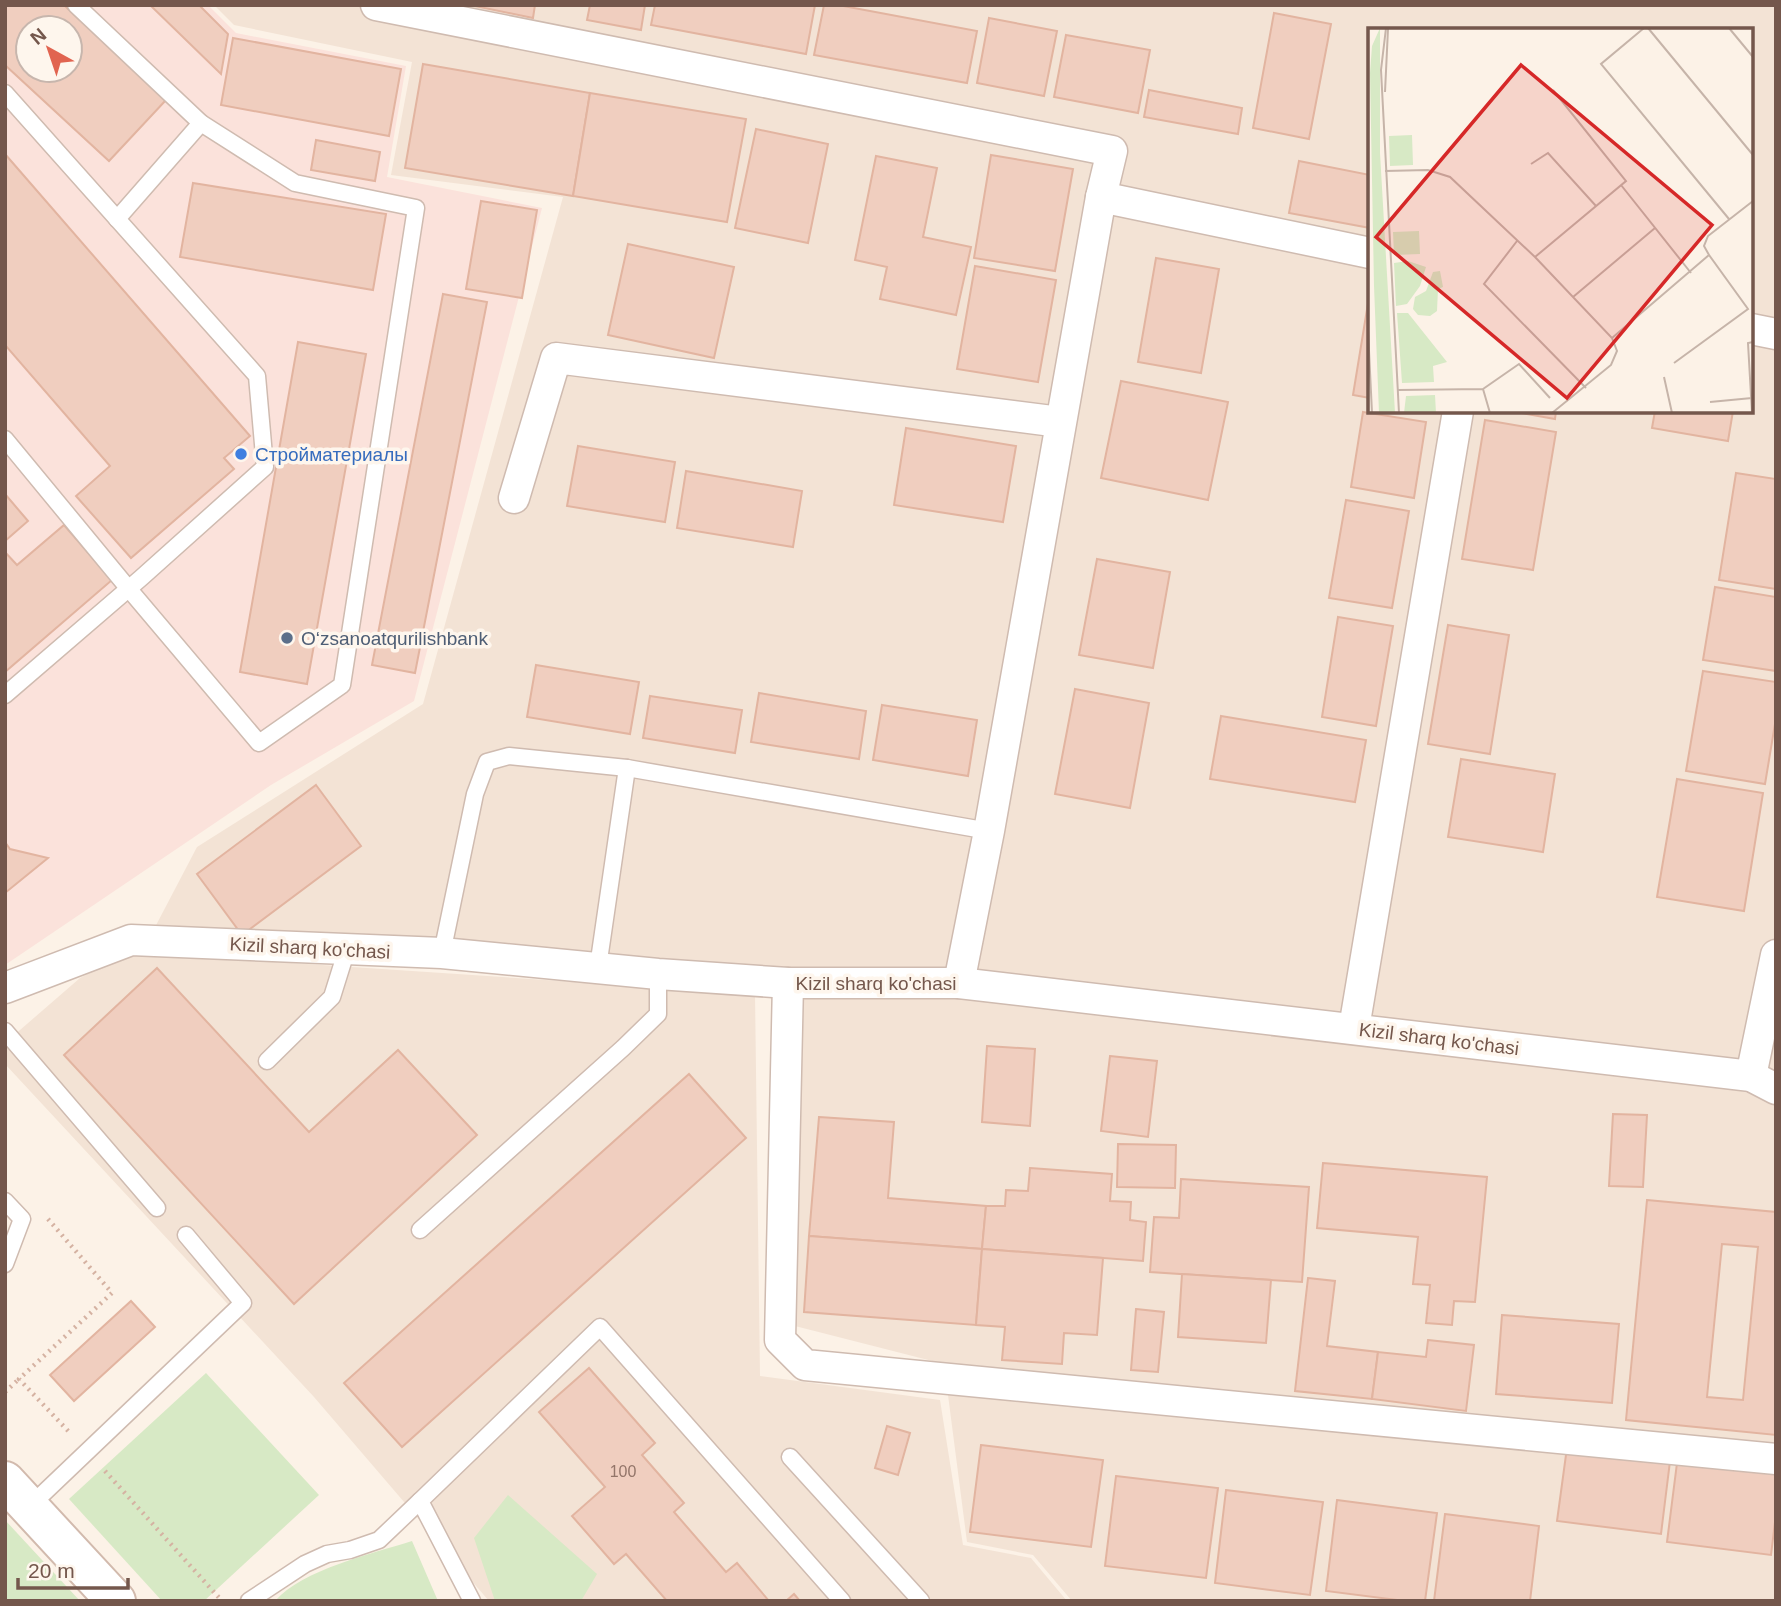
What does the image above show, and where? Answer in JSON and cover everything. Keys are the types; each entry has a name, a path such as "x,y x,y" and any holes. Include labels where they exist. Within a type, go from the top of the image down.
{"street":[{"path":"376,5 1112,151 1101,197 989,831 959,983"},
{"path":"1101,197 1368,253"},
{"path":"1753,329 1776,334"},
{"path":"514,498 556,358 1060,422"},
{"path":"1354,1028 1458,413"},
{"name":"Kizil sharq ko'chasi","path":"5,988 131,940 442,953 658,974 788,983 959,983 1354,1028 1763,1082 1776,955"},
{"path":"788,983 780,1340 805,1365 1776,1459"},
{"path":"17,1494 116,1601"}],"lane":[{"path":"5,439 259,743 342,685 416,208 295,183 201,123 76,5"},
{"path":"5,93 257,376 265,467 5,695"},
{"path":"117,219 201,123"},
{"path":"442,953 475,794 487,762 509,756 627,768 989,831"},
{"path":"598,967 627,768"},
{"path":"267,1061 332,997 346,949"},
{"path":"420,1230 658,1014 658,974"},
{"path":"5,1031 157,1208"},
{"path":"5,1201 22,1219 5,1264"},
{"path":"17,1494 88,1452 243,1303 186,1235"},
{"path":"249,1601 304,1564 327,1554 350,1550 379,1540 600,1327 842,1601"},
{"path":"790,1457 921,1601"},
{"path":"420,1502 472,1601"}],"path":[{"path":"5,1392 112,1293 41,1210"},
{"path":"19,1378 222,1601"}],"shaded area":[{"name":"Стройматериалы","path":"5,5 208,5 236,33 406,66 387,177 542,208 414,701 271,785 5,965"},
{"path":"214,5 1776,5 1776,1601 1072,1601 1033,1555 967,1542 944,1364 795,1326 804,969 153,931 197,847 423,704 563,197 391,175 412,62 234,25"},
{"path":"129,952 755,994 760,1376 940,1400 963,1545 1031,1558 1067,1601 489,1601 314,1397 5,1064 5,1043 80,978"}],"green space":[{"path":"206,1373 319,1495 204,1601 162,1601 69,1499"},
{"path":"508,1495 597,1574 581,1601 495,1601 474,1538"},
{"path":"5,1520 80,1601 5,1601"},
{"path":"412,1541 438,1601 275,1601 287,1590 320,1571"}],"building":[{"path":"5,5 64,5 74,14 14,14 14,73 5,65"},
{"path":"150,5 199,5 228,34 221,74"},
{"path":"470,5 535,5 533,18"},
{"path":"590,5 645,5 641,30 587,20"},
{"path":"655,5 815,5 806,54 651,25"},
{"path":"824,5 838,5 977,31 967,83 814,55"},
{"path":"1274,13 1331,24 1309,139 1253,128"},
{"path":"989,18 1057,31 1044,96 977,83"},
{"path":"84,24 166,100 109,161 26,84 84,84"},
{"path":"1066,35 1150,50 1138,113 1054,97"},
{"path":"233,38 401,69 389,136 221,105"},
{"path":"423,64 590,93 573,196 405,168"},
{"path":"1149,90 1242,108 1238,134 1144,117"},
{"path":"590,93 746,119 727,222 573,196"},
{"path":"756,129 828,144 808,243 735,228"},
{"path":"316,140 380,152 375,181 311,170"},
{"path":"5,154 250,436 224,458 234,469 131,558 76,496 110,466 5,345"},
{"path":"991,155 1073,169 1055,271 974,258"},
{"path":"876,156 937,168 923,237 971,247 956,315 880,299 887,267 855,260"},
{"path":"1299,161 1368,175 1368,228 1289,213"},
{"path":"193,183 386,214 373,290 180,257"},
{"path":"481,201 537,210 522,298 466,289"},
{"path":"628,244 734,267 714,358 608,335"},
{"path":"1156,258 1219,269 1201,373 1138,362"},
{"path":"975,266 1056,280 1038,382 957,369"},
{"path":"443,294 487,302 415,673 372,665"},
{"path":"1368,303 1368,398 1353,395"},
{"path":"298,342 366,354 307,684 240,672"},
{"path":"1121,381 1228,402 1208,500 1101,478"},
{"path":"1363,412 1426,422 1414,498 1351,487"},
{"path":"1521,413 1556,413 1555,419"},
{"path":"1655,413 1733,413 1728,441 1652,428"},
{"path":"1485,420 1556,432 1533,570 1462,559"},
{"path":"906,428 1016,446 1003,522 894,505"},
{"path":"578,446 675,462 665,522 567,506"},
{"path":"686,471 802,491 793,547 677,528"},
{"path":"1736,473 1776,479 1776,589 1719,580"},
{"path":"5,494 28,521 5,541"},
{"path":"1346,500 1409,511 1392,608 1329,598"},
{"path":"64,525 112,580 5,672 5,552 17,565"},
{"path":"1097,559 1170,572 1153,668 1079,655"},
{"path":"1715,587 1776,597 1776,671 1703,660"},
{"path":"1338,617 1393,626 1376,726 1322,717"},
{"path":"1448,625 1509,635 1490,754 1428,744"},
{"path":"536,665 639,682 630,734 527,717"},
{"path":"1703,671 1776,682 1776,718 1765,784 1686,771"},
{"path":"1075,689 1149,703 1130,808 1055,794"},
{"path":"759,693 866,711 859,759 751,742"},
{"path":"650,696 742,710 735,753 643,738"},
{"path":"882,705 977,720 968,776 873,760"},
{"path":"1221,716 1366,740 1355,802 1210,779"},
{"path":"1461,759 1555,774 1543,852 1448,837"},
{"path":"1677,779 1763,793 1744,911 1657,897"},
{"path":"316,785 361,846 242,935 197,874"},
{"path":"5,842 10,849 48,858 5,893"},
{"path":"157,968 309,1132 398,1050 477,1135 294,1304 64,1055"},
{"path":"987,1046 1035,1049 1030,1126 982,1122"},
{"path":"1110,1056 1157,1061 1148,1137 1101,1131"},
{"path":"689,1074 746,1138 402,1447 344,1383"},
{"path":"1613,1114 1647,1115 1643,1187 1609,1186"},
{"path":"819,1117 894,1122 888,1198 986,1206 982,1249 809,1236"},
{"path":"1118,1144 1176,1145 1175,1188 1117,1187"},
{"path":"1323,1163 1487,1177 1475,1302 1454,1301 1452,1325 1426,1323 1430,1285 1413,1284 1418,1237 1317,1228"},
{"path":"1030,1168 1112,1174 1110,1201 1131,1202 1130,1220 1146,1222 1143,1261 982,1249 986,1206 1005,1206 1006,1190 1028,1191"},
{"path":"1181,1179 1309,1187 1302,1282 1150,1272 1154,1217 1179,1218"},
{"path":"1647,1200 1776,1212 1776,1435 1626,1420","holes":["1722,1244 1758,1247 1743,1400 1707,1397"]},
{"path":"809,1236 982,1249 976,1325 804,1312"},
{"path":"982,1249 1103,1258 1097,1335 1064,1333 1062,1364 1002,1360 1005,1327 976,1325"},
{"path":"1182,1274 1271,1280 1266,1343 1178,1337"},
{"path":"1308,1278 1335,1281 1327,1346 1378,1352 1372,1399 1295,1391"},
{"path":"131,1301 155,1327 74,1401 50,1375"},
{"path":"1136,1309 1164,1312 1158,1372 1131,1370"},
{"path":"1502,1315 1619,1324 1612,1403 1496,1394"},
{"path":"1428,1340 1474,1345 1466,1411 1372,1399 1378,1352 1426,1357"},
{"path":"589,1368 655,1443 642,1455 684,1503 674,1512 726,1572 737,1563 769,1601 667,1601 626,1554 614,1564 572,1516 605,1487 539,1412"},
{"path":"887,1426 910,1433 898,1475 875,1468"},
{"path":"1568,1440 1671,1453 1661,1534 1557,1521"},
{"path":"981,1445 1103,1460 1091,1547 970,1532"},
{"path":"1678,1455 1776,1467 1776,1514 1771,1555 1667,1542"},
{"path":"1116,1476 1218,1488 1206,1578 1105,1566"},
{"path":"1226,1490 1323,1502 1310,1595 1215,1583"},
{"path":"1337,1500 1437,1513 1425,1601 1326,1591"},
{"path":"1445,1514 1539,1526 1530,1601 1434,1601"},
{"path":"794,1594 800,1601 786,1601"}],"place":[{"name":"Стройматериалы","path":"241,454"},
{"name":"Oʻzsanoatqurilishbank","path":"287,638"}]}
